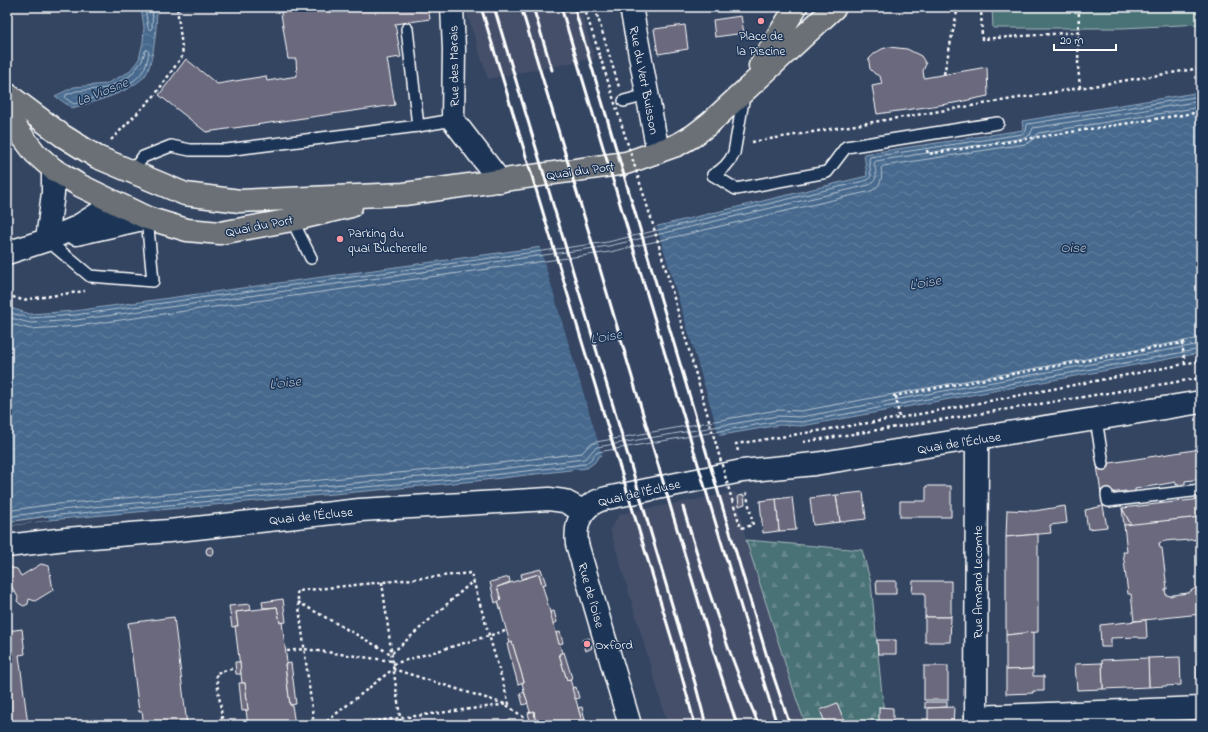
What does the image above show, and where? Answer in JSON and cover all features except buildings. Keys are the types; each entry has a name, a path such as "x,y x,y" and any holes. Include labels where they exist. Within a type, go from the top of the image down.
{"main road":[{"path":"744,93 796,7"},
{"path":"744,93 835,7"},
{"name":"Quai du Port","path":"7,94 63,136 97,157 185,194 240,201 404,194 626,163 677,145 693,136 744,93"},
{"name":"Quai du Port","path":"7,116 35,152 52,169 79,185 147,218 187,230 220,233 292,220 404,194"},
{"path":"115,203 132,172"}],"street":[{"name":"Rue des Marais","path":"452,7 454,49 453,120 500,181"},
{"name":"Rue du Vert Buisson","path":"631,7 658,152"},
{"path":"48,240 53,192 52,169"},
{"path":"48,240 75,228 115,203"},
{"path":"7,253 48,240 147,218"},
{"name":"Quai de l'Écluse","path":"7,546 66,539 177,530 360,510 549,499 564,501 583,511 600,499 742,471 815,464 1201,402"},
{"name":"Rue Armand Lecomte","path":"976,721 977,439"},
{"name":"Rue de l'Oise","path":"583,511 577,529 577,544 630,725"},
{"path":"976,721 1201,708"}],"lane":[{"path":"407,29 418,126"},
{"path":"744,93 736,145 731,159 723,170 712,176 736,190 828,172 846,147 998,123"},
{"path":"624,101 647,95"},
{"path":"132,172 143,156 171,146 190,150 226,150 418,126 453,120"},
{"path":"48,240 90,276 153,281 147,218"},
{"path":"292,220 311,258"},
{"path":"1096,419 1103,464"},
{"path":"1107,494 1108,502 1201,490"}],"path":[{"path":"110,141 155,95 183,55 177,7"},
{"path":"944,74 958,7"},
{"path":"981,7 982,39 1078,32"},
{"path":"1036,9 1068,7"},
{"path":"1079,7 1078,66 1080,88"},
{"path":"614,68 595,8 584,8 651,218 741,528 753,525 742,471"},
{"path":"736,145 988,102 1201,68"},
{"path":"925,134 928,154 1201,112"},
{"path":"7,295 22,300 85,291"},
{"path":"899,418 894,396 1187,342"},
{"path":"1182,343 1185,364"},
{"path":"736,444 899,418 1201,360"},
{"path":"314,725 297,591 471,573 509,704 346,725"},
{"path":"391,654 473,581"},
{"path":"382,582 401,725"},
{"path":"298,602 391,654"},
{"path":"287,651 304,649 392,663 505,631"},
{"path":"223,725 216,673 235,668"},
{"path":"393,669 505,704 526,719"},
{"path":"322,725 393,669"}],"shaded area":[{"path":"465,7 580,7 595,58 488,79"},
{"path":"736,492 746,540 806,725 668,725 610,529 620,514"}],"green space":[{"path":"992,7 1201,7 1201,24 1123,28 993,28"},
{"path":"746,540 862,550 871,583 885,725 806,725"}],"water":[{"name":"La Viosne","path":"141,7 157,7 152,55 147,73 143,78 127,89 118,93 72,108 55,96 74,87 106,84 129,72 139,59 143,42 144,27"},
{"name":"Oise","path":"1201,92 1201,353 802,426 780,425 599,456 594,463 587,468 476,481 49,520 7,526 7,307 30,314 74,311 608,238 867,176 864,154 1023,130 1022,121"}],"pier":[{"path":"656,224 720,438 603,458 539,245 607,236"},
{"path":"48,516 49,520 7,526 7,521"}],"railway":[{"path":"481,7 672,640 695,725"},
{"path":"494,7 643,506 706,725"},
{"path":"521,7 713,650 737,725"},
{"path":"533,7 552,70"},
{"path":"561,7 777,725"},
{"path":"574,7 768,660 790,725"},
{"path":"683,507 718,617 737,671 759,725"}],"place":[{"name":"Place de la Piscine","path":"761,21"},
{"name":"Parking du quai Bucherelle","path":"340,239"},
{"name":"Oxford","path":"587,644"}],"water label":[{"name":"L'Oise","path":"925,282"},
{"name":"L'Oise","path":"606,336"},
{"name":"L'Oise","path":"285,382"}]}
